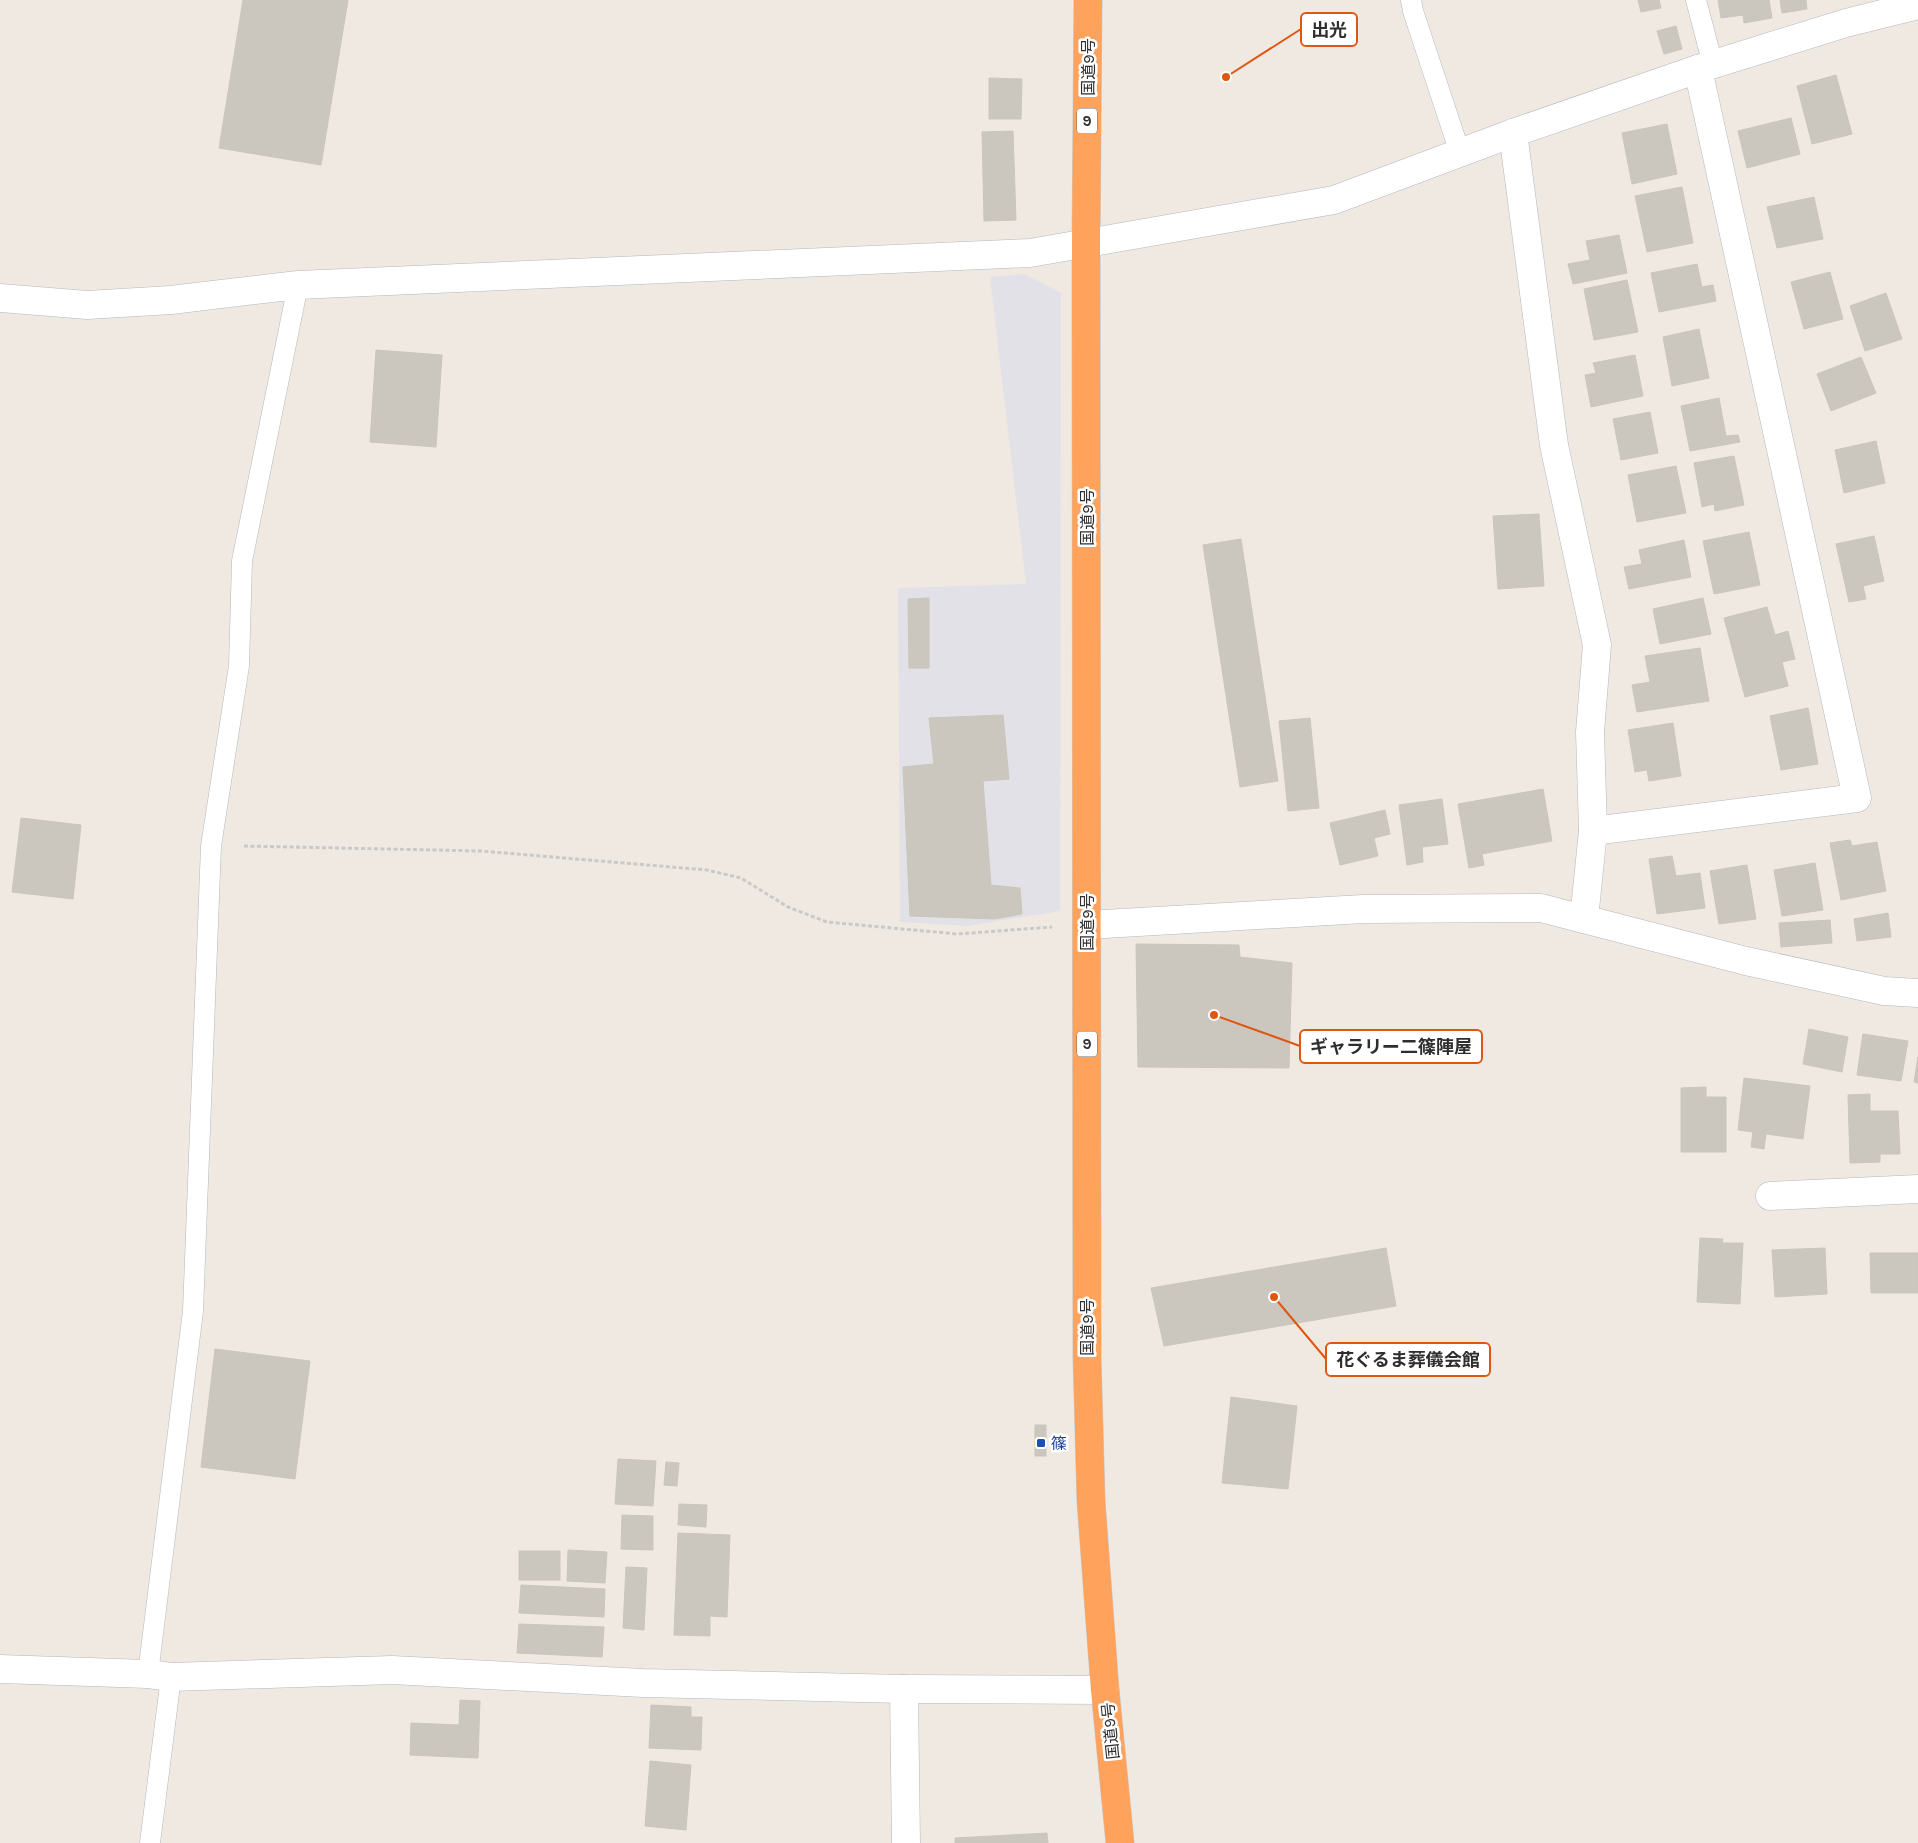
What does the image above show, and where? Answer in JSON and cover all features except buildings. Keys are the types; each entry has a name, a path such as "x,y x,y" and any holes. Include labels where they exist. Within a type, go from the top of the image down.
{"highway":[{"name":"国道9号","path":"1088,0 1086,243 1088,1386 1091,1501 1120,1843"}],"street":[{"path":"0,298 87,305 171,300 298,285 1030,253 1334,200 1513,133 1706,67 1846,23 1918,6"},
{"path":"1593,831 1857,798 1706,67"},
{"path":"1513,133 1554,445 1597,645 1590,732 1593,831 1584,919"},
{"path":"1087,925 1363,909 1541,908 1746,961 1884,990 1918,993"},
{"path":"1770,1196 1918,1189"},
{"path":"0,1669 160,1675 392,1670 643,1683 904,1689 1106,1690"},
{"path":"904,1689 906,1843"}],"lane":[{"path":"1411,0 1460,153"},
{"path":"1696,0 1706,67"},
{"path":"150,1843 160,1675 193,1311 211,846 239,666 242,561 298,285"}],"path":[{"path":"211,846 481,851 707,870 741,878 788,906 827,922 957,934 1087,925"}],"shaded area":[{"path":"1025,274 1061,293 1060,911 968,926 900,922 898,588 1026,584 990,277"}],"place":[{"name":"出光","path":"1226,77"},
{"name":"ギャラリー二篠陣屋","path":"1214,1015"},
{"name":"花ぐるま葬儀会館","path":"1274,1297"},
{"name":"篠","path":"1041,1443"}]}
